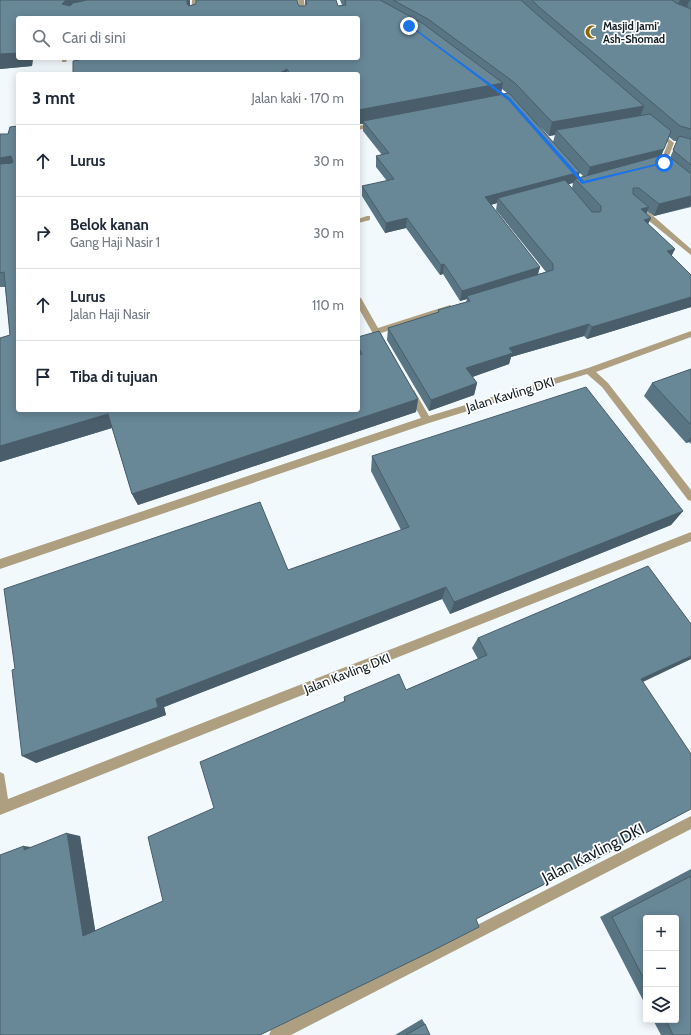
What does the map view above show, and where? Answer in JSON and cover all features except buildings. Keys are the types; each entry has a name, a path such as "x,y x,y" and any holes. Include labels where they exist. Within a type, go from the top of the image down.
{"street":[{"path":"194,16 195,0"},
{"path":"301,0 303,16"},
{"path":"360,128 384,123"},
{"path":"654,127 675,144 662,166"},
{"path":"637,207 691,253"},
{"path":"360,220 367,218"},
{"path":"360,303 384,344"},
{"path":"376,331 457,306"},
{"name":"Jalan Kavling DKI","path":"0,564 427,420 578,373 589,371 691,334"},
{"path":"589,371 606,386 691,497"},
{"path":"407,385 427,420"},
{"name":"Jalan Kavling DKI","path":"0,778 2,809 691,536"},
{"name":"Jalan Kavling DKI","path":"276,1035 691,822"}],"place":[{"name":"Masjid Jami' Ash-Shomad","path":"592,32"}],"route":[{"path":"409,26 424,35 487,84 509,99 583,183 664,163"}]}
